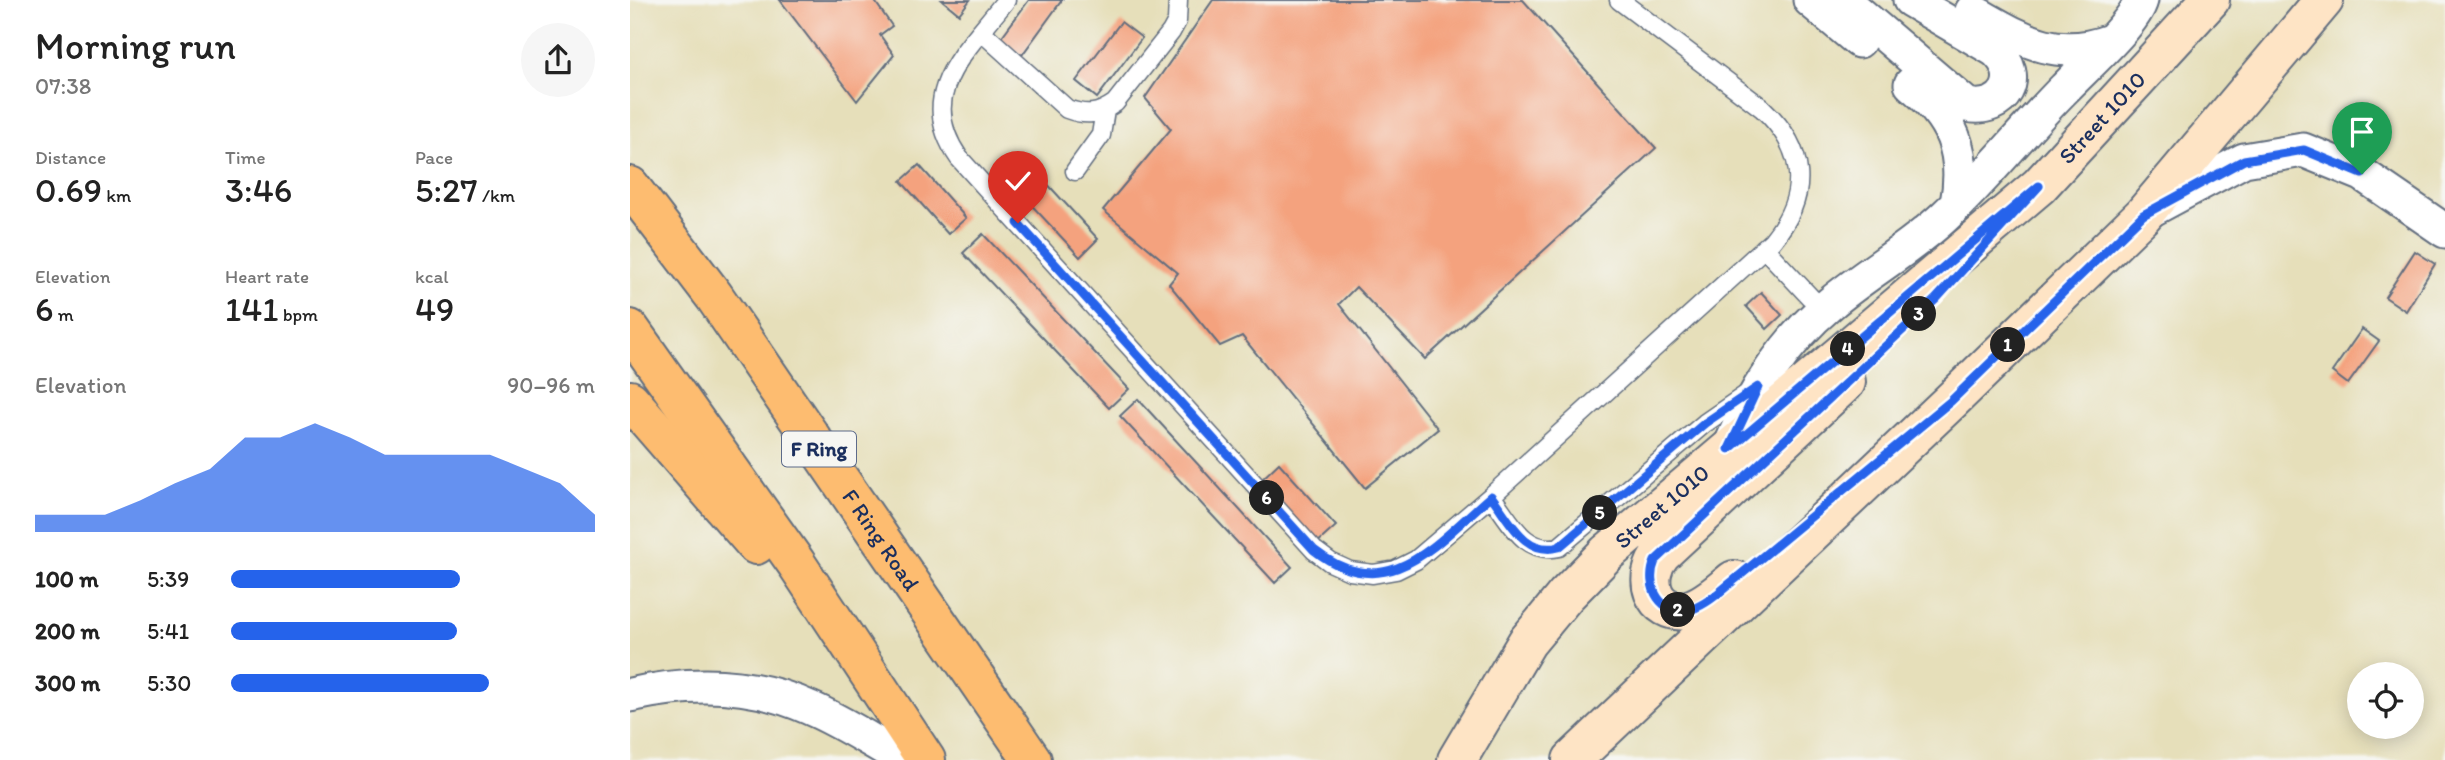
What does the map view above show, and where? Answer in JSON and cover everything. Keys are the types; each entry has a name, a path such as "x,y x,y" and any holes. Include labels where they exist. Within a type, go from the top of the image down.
{"highway":[{"name":"F Ring Road","path":"630,186 714,296 1032,760"},
{"path":"630,329 796,564 926,760"},
{"path":"630,400 875,681"}],"street":[{"path":"1810,0 1927,98 1940,112 1958,147 1961,185 1957,204"},
{"path":"1844,0 1967,105 1989,106 1999,100 2010,79 2004,58 1910,0"},
{"path":"1951,0 2025,41 2042,47 2076,50 2110,41"},
{"path":"1729,449 1758,387 1795,338 1824,309 1923,235 1957,204 2110,41 2139,8 2141,0"},
{"name":"Street 1010","path":"1457,760 1527,642 1566,595 1607,553 2039,186 2210,0"},
{"path":"1572,760 2143,215 2325,0"},
{"path":"2143,215 2244,160 2304,150 2362,174 2445,232"},
{"path":"1951,401 1703,603 1695,608 1675,610 1665,606 1652,590 1651,570 1662,553 1936,299 2039,186"},
{"path":"630,695 685,685 750,689 811,708 905,760"},
{"path":"1003,716 1043,760"}],"lane":[{"path":"1006,0 946,80 941,112 943,129 950,145 1314,550 1329,562 1350,571 1373,574 1395,570 1416,560 1491,496 1764,248 1786,224 1795,205 1799,183 1797,162 1790,141 1778,123 1619,0"},
{"path":"982,32 1067,108 1092,114 1115,103 1171,32 1177,21 1178,0"},
{"path":"1075,171 1101,135 1105,110"},
{"path":"1764,248 1824,309"},
{"path":"1491,496 1526,542 1547,550 1559,547 1705,423 1758,387"}],"building":[{"path":"780,0 874,0 892,26 880,35 894,55 857,101"},
{"path":"942,0 970,0 959,14"},
{"path":"1029,0 1062,0 1022,55 1000,39"},
{"path":"1213,0 1523,0 1656,148 1425,359 1356,287 1339,304 1438,429 1365,488 1242,336 1220,346 1169,284 1178,273 1103,210 1171,129 1145,98"},
{"path":"1121,22 1142,38 1097,98 1076,81"},
{"path":"919,165 966,218 948,234 901,181"},
{"path":"1042,178 1098,239 1080,257 1023,196"},
{"path":"983,234 1129,389 1109,408 963,253"},
{"path":"2415,251 2435,264 2406,311 2385,297"},
{"path":"1761,292 1782,315 1767,329 1746,306"},
{"path":"2362,329 2379,341 2348,384 2332,372"},
{"path":"1138,399 1292,567 1275,583 1120,416"},
{"path":"1279,463 1336,526 1316,544 1259,482"}],"route":[{"path":"1018,223 1314,550 1329,562 1350,571 1373,574 1395,570 1416,560 1491,496 1526,542 1547,550 1559,547 1705,423 1758,387 1729,449 2039,186 1936,299 1655,561 1651,570 1652,590 1665,606 1685,610 1695,608 1738,577 1951,401 2143,215 2244,160 2304,150 2362,174"}]}
